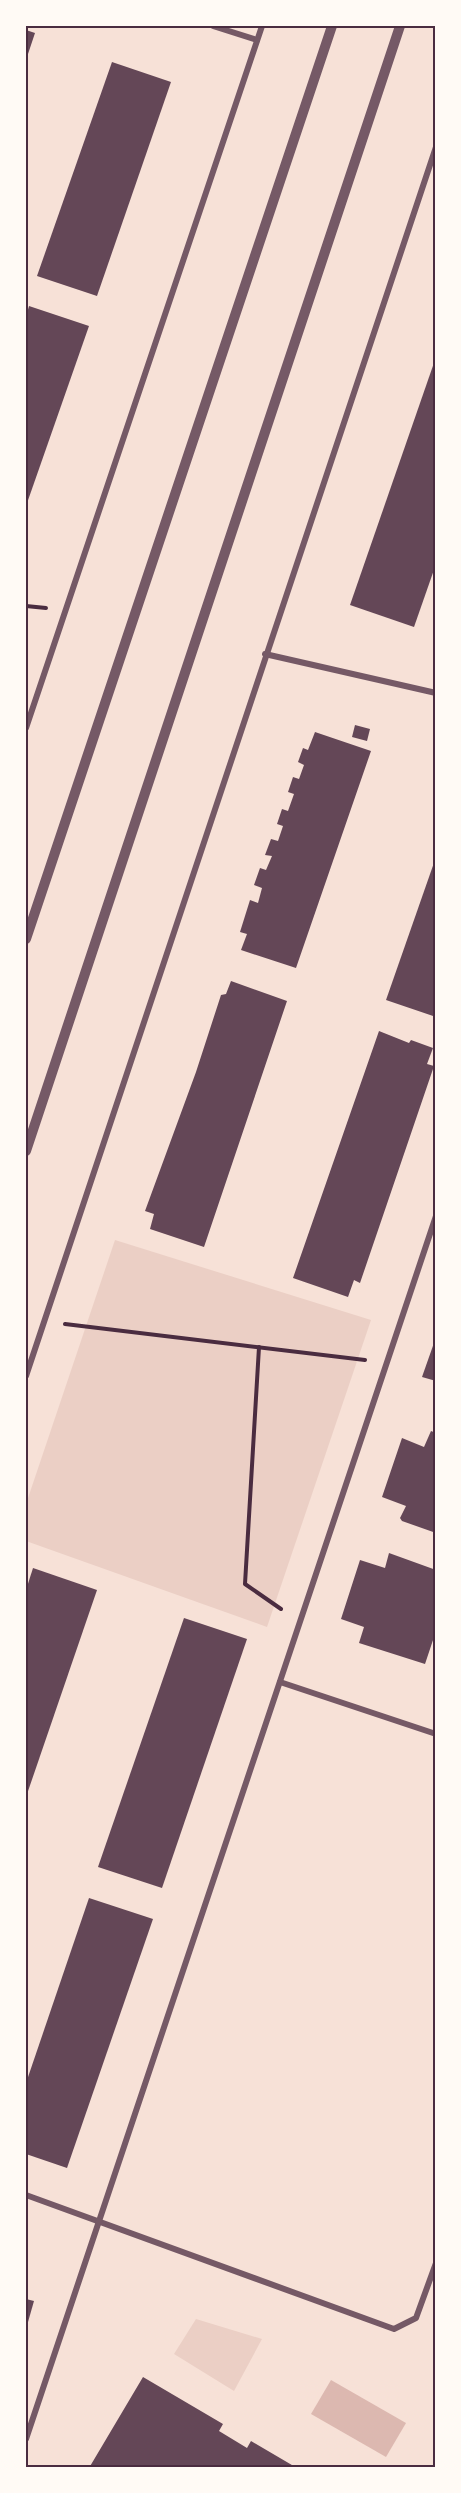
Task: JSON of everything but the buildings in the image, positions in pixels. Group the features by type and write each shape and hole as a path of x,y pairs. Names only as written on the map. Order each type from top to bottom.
{"street":[{"path":"213,26 257,40"},
{"path":"26,728 262,26"},
{"path":"26,939 332,26"},
{"path":"26,1151 400,26"},
{"path":"26,1376 435,147"},
{"path":"265,654 435,693"},
{"path":"26,2439 301,1623 435,1216"},
{"path":"280,1682 435,1734"},
{"path":"26,2195 394,2329 416,2318 435,2263"}],"path":[{"path":"43,1322 386,1363"},
{"path":"259,1347 244,1584 301,1623"}],"shaded area":[{"path":"115,1240 371,1320 267,1627 26,1541 26,1504"},
{"path":"196,2319 262,2339 234,2391 174,2354"},
{"path":"331,2380 406,2423 386,2457 311,2414"}]}
